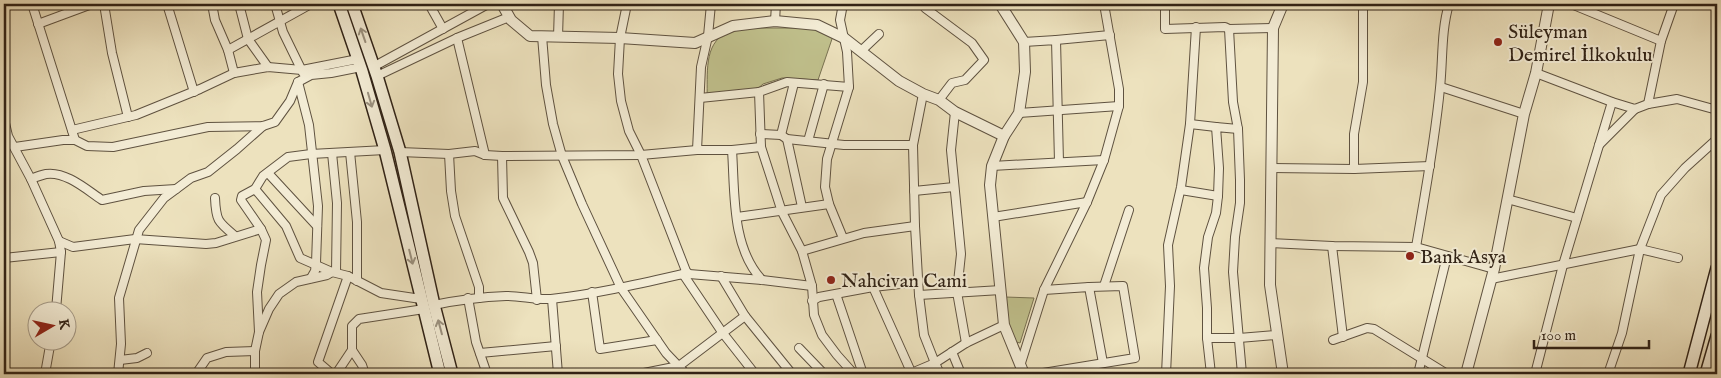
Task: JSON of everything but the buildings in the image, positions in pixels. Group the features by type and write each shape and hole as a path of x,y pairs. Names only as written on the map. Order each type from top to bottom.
{"main road":[{"path":"339,4 359,63 426,304 452,374"},
{"path":"352,4 400,152 440,374"},
{"path":"1689,374 1717,268"},
{"path":"1706,374 1717,336"}],"street":[{"path":"32,4 76,140"},
{"path":"38,24 92,4"},
{"path":"104,4 112,53 128,117"},
{"path":"167,4 194,92"},
{"path":"212,4 215,20 228,50 234,73"},
{"path":"238,4 248,39 268,67"},
{"path":"275,4 283,32 302,70 318,206 315,271 311,278"},
{"path":"228,50 311,4"},
{"path":"430,4 443,29"},
{"path":"375,72 443,29 488,4"},
{"path":"502,4 511,20 530,36 620,38 695,43 733,26 775,21 817,25 844,38 899,81 1004,136"},
{"path":"558,37 559,4"},
{"path":"627,4 620,38 618,74 621,101 629,131 641,155 686,274 722,332 755,374"},
{"path":"697,150 702,67 708,36 711,4"},
{"path":"775,21 776,4"},
{"path":"843,4 840,20 848,52 849,87 827,158 825,187 829,204 843,238"},
{"path":"926,4 924,8 972,43 984,60 965,80 952,83 938,100"},
{"path":"1000,4 1024,42 1025,72 1019,113 1004,136 992,166 990,185 1004,325 1022,370"},
{"path":"1022,370 1044,290 1087,202 1104,160 1119,106 1120,90 1104,4"},
{"path":"1165,4 1165,29 1196,27 1228,29 1273,28"},
{"path":"1283,4 1273,28 1270,286 1276,334 1284,374"},
{"path":"1354,168 1354,134 1363,82 1363,4"},
{"path":"1416,247 1430,166 1440,87 1444,20 1449,4"},
{"path":"1466,374 1492,274 1524,114 1536,72 1549,4"},
{"path":"1571,4 1661,41"},
{"path":"1648,104 1661,41 1674,4"},
{"path":"375,72 509,16"},
{"path":"1166,374 1170,286 1168,245 1181,190 1190,124 1196,27"},
{"path":"1228,29 1233,102 1238,129 1240,203 1235,237 1234,272 1242,374"},
{"path":"861,51 879,34"},
{"path":"1024,42 1110,35"},
{"path":"542,36 546,85 552,124 562,156 582,204 621,288 657,340 686,374"},
{"path":"456,38 486,155"},
{"path":"1056,40 1059,162"},
{"path":"72,130 128,117 194,92 234,73 268,67 302,70 359,63"},
{"path":"15,147 76,140 87,146 113,147 208,126 263,126 275,122 302,80 311,75 330,73 359,63"},
{"path":"1536,72 1635,109"},
{"path":"700,98 759,92 787,82 849,87"},
{"path":"794,82 784,137 802,207"},
{"path":"808,141 824,84"},
{"path":"1440,87 1524,114"},
{"path":"759,92 761,147 782,212 802,252 812,286 814,314 822,335 853,374"},
{"path":"922,94 912,145 914,226 924,335 940,374"},
{"path":"1598,146 1635,109 1648,104 1677,99 1717,110"},
{"path":"1535,374 1563,265 1612,102"},
{"path":"1019,113 1119,106"},
{"path":"956,112 951,150 961,254 957,292 966,343"},
{"path":"4,119 6,137 15,147 31,178 59,241 61,252 57,300"},
{"path":"1190,124 1238,129"},
{"path":"118,374 121,344 119,298 139,230 164,198 191,178 208,172 238,149 263,126"},
{"path":"1211,374 1206,338 1208,308 1204,268 1208,237 1216,213 1218,196 1219,168 1216,127"},
{"path":"760,134 844,145 912,145"},
{"path":"1608,374 1622,333 1640,249 1661,195 1717,139"},
{"path":"400,152 449,154 475,151 486,155 502,156 641,155 761,147"},
{"path":"259,332 257,292 260,265 266,240 261,228 241,200 242,196 255,189 264,176 288,158 311,154 384,150"},
{"path":"732,150 737,217 743,249 762,280"},
{"path":"350,152 357,222 357,281"},
{"path":"332,153 337,203 334,272"},
{"path":"449,154 455,216 479,287 479,298"},
{"path":"502,156 503,198 533,263 537,300"},
{"path":"992,166 1104,160"},
{"path":"1272,168 1430,166"},
{"path":"31,178 47,173 60,176 76,182 102,200 144,191 176,189"},
{"path":"268,173 317,226"},
{"path":"914,191 954,188"},
{"path":"255,189 286,226 300,258 348,276 388,295 426,304"},
{"path":"1181,190 1218,196"},
{"path":"215,198 219,223 235,236"},
{"path":"1507,199 1577,218"},
{"path":"993,217 1087,202"},
{"path":"737,217 829,204"},
{"path":"1104,286 1129,210"},
{"path":"802,252 864,233 914,226"},
{"path":"59,241 73,247 135,239 206,244 261,228"},
{"path":"1270,243 1416,247 1447,256 1492,274 1563,265 1640,249 1678,258"},
{"path":"1332,246 1343,337"},
{"path":"4,258 61,252"},
{"path":"1418,374 1423,360 1447,256"},
{"path":"255,374 255,351 259,332 269,309 279,294 296,282 334,272"},
{"path":"365,374 362,365 352,350 352,326 359,319 426,304 468,298 508,296 537,300 552,299 621,288 686,274 812,286"},
{"path":"348,276 318,362 334,374 352,350"},
{"path":"721,276 745,316 792,374"},
{"path":"812,301 819,297 873,287 918,282"},
{"path":"1037,374 1136,358 1122,286 1044,290"},
{"path":"873,287 910,374 935,363 966,343 1004,325"},
{"path":"1089,287 1103,363"},
{"path":"919,296 1000,290"},
{"path":"592,292 600,349 657,340"},
{"path":"836,294 863,374"},
{"path":"468,298 476,342 487,374"},
{"path":"552,299 558,374"},
{"path":"639,374 679,366 745,316"},
{"path":"1333,340 1367,328 1374,329 1447,374"},
{"path":"1206,338 1239,338 1276,334"},
{"path":"480,353 556,346"},
{"path":"799,348 824,374"},
{"path":"45,374 49,350"},
{"path":"196,374 207,358 226,352 255,351"},
{"path":"952,352 961,374"},
{"path":"120,360 137,358 147,353"}],"green space":[{"path":"750,28 816,28 833,36 818,80 782,78 763,84 755,91 707,97 708,61 714,44 727,33"},
{"path":"1005,297 1034,298 1020,343 1016,342 1008,325"}],"place":[{"name":"Süleyman Demirel İlkokulu","path":"1498,42"},
{"name":"Bank Asya","path":"1410,256"},
{"name":"Nahcivan Cami","path":"831,280"}]}
